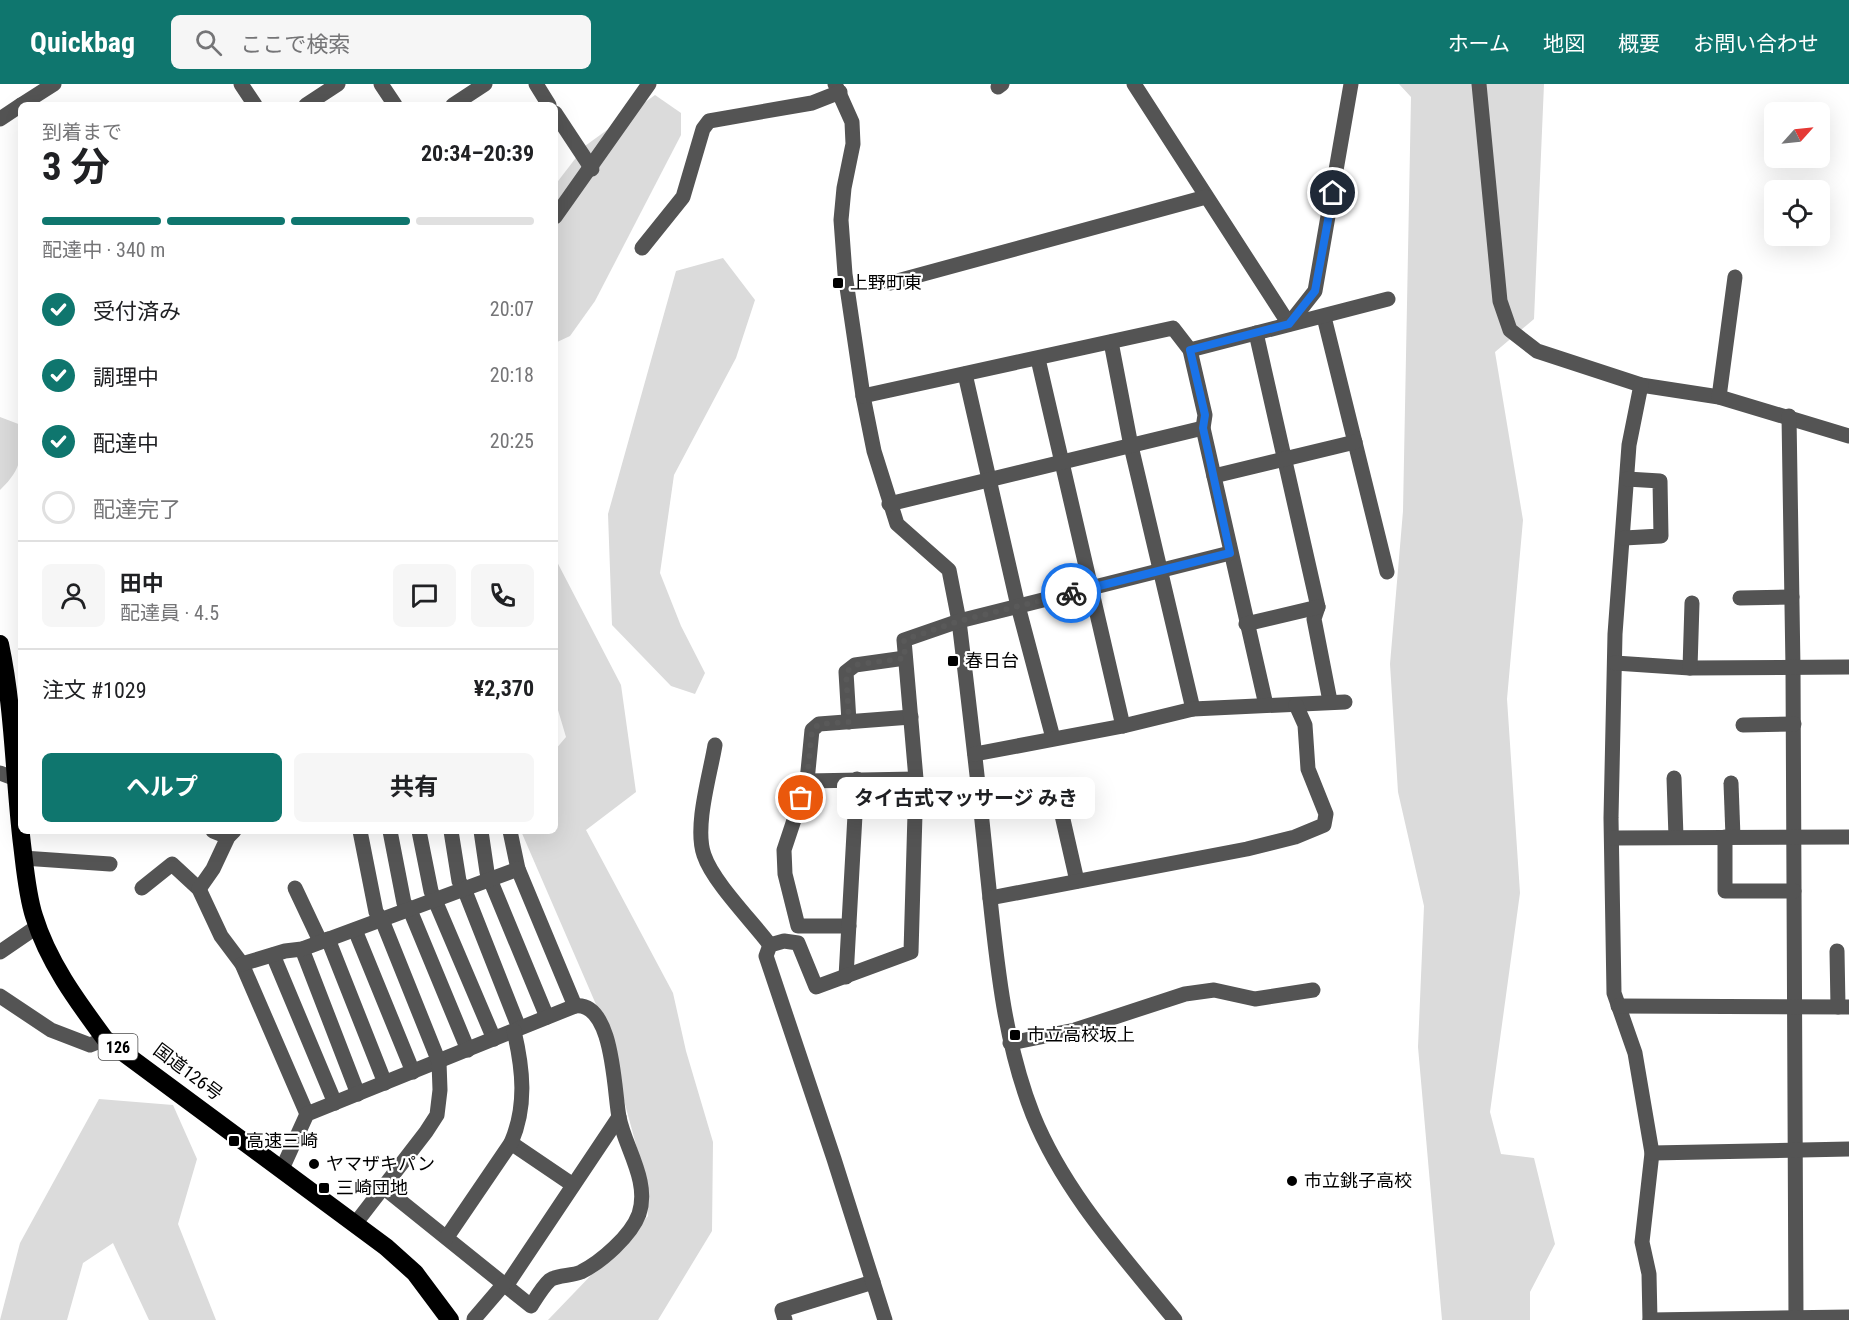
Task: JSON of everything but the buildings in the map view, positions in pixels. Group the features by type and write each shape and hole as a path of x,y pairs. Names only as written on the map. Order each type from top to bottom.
{"highway":[{"name":"国道126号","path":"0,644 16,708 8,776 18,799"},
{"name":"国道126号","path":"22,834 34,916 38,926 58,970 105,1039 402,1260 434,1296 450,1320"}],"street":[{"path":"26,102 54,84"},
{"path":"241,84 253,102"},
{"path":"311,102 338,84"},
{"path":"381,84 393,102"},
{"path":"458,102 485,84"},
{"path":"536,84 547,102"},
{"path":"558,213 592,169 649,84"},
{"path":"1134,84 1289,324"},
{"path":"1289,324 1315,291 1352,84"},
{"path":"1479,84 1500,301 1510,330 1537,351 1641,385 1719,397 1849,436"},
{"path":"642,248 683,196 703,129 709,121 812,103 837,88 852,122 853,144 844,188 841,220 845,274 863,396 889,504 897,524 910,538 949,570 959,621 998,972 1010,1044 1034,1116 1054,1158 1083,1205 1175,1320"},
{"path":"0,119 18,107"},
{"path":"558,118 592,169"},
{"path":"890,283 1206,197"},
{"path":"1719,397 1735,277"},
{"path":"1190,350 1388,299"},
{"path":"1324,317 1387,572"},
{"path":"863,396 1173,328 1190,350 1205,415 1203,428 1266,705"},
{"path":"975,753 1123,726 1193,709 1337,701 1314,619 1318,607 1256,333"},
{"path":"1111,342 1131,446 1193,709"},
{"path":"1038,359 1123,726"},
{"path":"965,374 1018,606 1053,738"},
{"path":"1641,385 1629,445 1615,663 1612,838 1614,993 1626,1021 1635,1053 1652,1152 1642,1242 1648,1274 1650,1320 1849,1317"},
{"path":"1788,416 1794,724 1797,1319"},
{"path":"889,504 1203,428"},
{"path":"1214,476 1355,441"},
{"path":"1624,538 1661,536 1660,481 1627,479"},
{"path":"770,945 784,941 798,943 816,987 911,952 916,778 904,640 959,621 1230,553"},
{"path":"1740,598 1792,597"},
{"path":"1690,668 1692,603"},
{"path":"1246,624 1318,607"},
{"path":"849,722 846,672 855,665 905,658"},
{"path":"1615,663 1690,668 1849,667"},
{"path":"990,898 1247,849 1295,837 1324,825 1326,814 1308,769 1305,725 1296,705"},
{"path":"849,926 798,926 785,874 784,850 807,781 812,730 819,724 910,717"},
{"path":"1743,725 1794,724"},
{"path":"715,745 701,822 704,855 718,880 770,945"},
{"path":"807,781 916,778"},
{"path":"1674,778 1676,837"},
{"path":"846,976 856,779"},
{"path":"1731,783 1725,891 1794,891"},
{"path":"1059,802 1077,881"},
{"path":"199,889 213,869 231,834"},
{"path":"355,1224 437,1114 439,1062 382,920 376,912 361,834"},
{"path":"391,834 404,903 410,910 468,1050"},
{"path":"420,834 431,891 494,1039"},
{"path":"447,1238 511,1143 518,1127 522,1101 521,1059 517,1030 465,891 459,881 451,834"},
{"path":"482,834 488,872 546,1017"},
{"path":"511,834 518,869 575,1005"},
{"path":"1612,838 1849,837"},
{"path":"24,858 110,864"},
{"path":"142,888 172,864 199,889 221,936 242,964 307,1114"},
{"path":"242,964 302,949 465,891 518,869"},
{"path":"295,888 324,940 385,1083"},
{"path":"0,952 38,926"},
{"path":"355,930 413,1072"},
{"path":"770,945 766,956 885,1320"},
{"path":"302,949 358,1094"},
{"path":"1618,1006 1843,1007 1837,951"},
{"path":"273,955 335,1103"},
{"path":"1010,1044 1076,1030 1185,994 1214,990 1255,999 1313,990"},
{"path":"0,996 51,1030 90,1045 105,1039"},
{"path":"282,1169 307,1114 575,1005 581,1005 592,1012 606,1037 616,1080 619,1117 639,1174 639,1213 633,1225 606,1254 582,1271 551,1279 531,1306 383,1187"},
{"path":"474,1319 505,1285 619,1117"},
{"path":"511,1143 573,1185"},
{"path":"1652,1152 1849,1149"},
{"path":"785,1320 782,1310 873,1282"}],"shaded area":[{"path":"1399,84 1544,84 1534,319 1495,352 1523,520 1507,699 1520,893 1490,1112 1501,1154 1534,1158 1555,1244 1530,1292 1530,1320 1442,1320 1418,1047 1424,906 1398,792 1390,664 1403,511 1411,97"},
{"path":"655,95 681,113 681,135 595,301 570,336 558,342 558,181 585,146"},
{"path":"723,258 755,300 736,358 674,475 660,573 681,626 705,673 695,694 671,686 612,625 608,514 676,271"},
{"path":"0,417 18,424 18,466 0,490"},
{"path":"558,564 621,685 636,792 586,830 673,993 686,1051 713,1142 712,1231 658,1320 548,1320 648,1216 638,1152 601,1016 522,834 558,834 558,746 566,737 558,710"},
{"path":"99,1099 173,1105 197,1159 178,1224 216,1320 149,1320 113,1243 83,1263 67,1320 0,1320 20,1243"}],"way so far":[{"path":"801,798 807,781 812,730 819,724 849,722 846,672 855,665 905,658 904,640 959,621 1071,593"}],"place":[{"name":"上野町東","path":"838,283"},
{"name":"春日台","path":"953,661"},
{"name":"タイ古式マッサージ みき","path":"801,798"},
{"name":"市立高校坂上","path":"1015,1035"},
{"name":"高速三崎","path":"234,1141"},
{"name":"ヤマザキパン","path":"314,1164"},
{"name":"市立銚子高校","path":"1292,1181"},
{"name":"三崎団地","path":"324,1188"}],"route":[{"path":"1071,593 1230,553 1203,428 1205,415 1190,350 1289,324 1315,291 1323,258 1333,193"}]}
